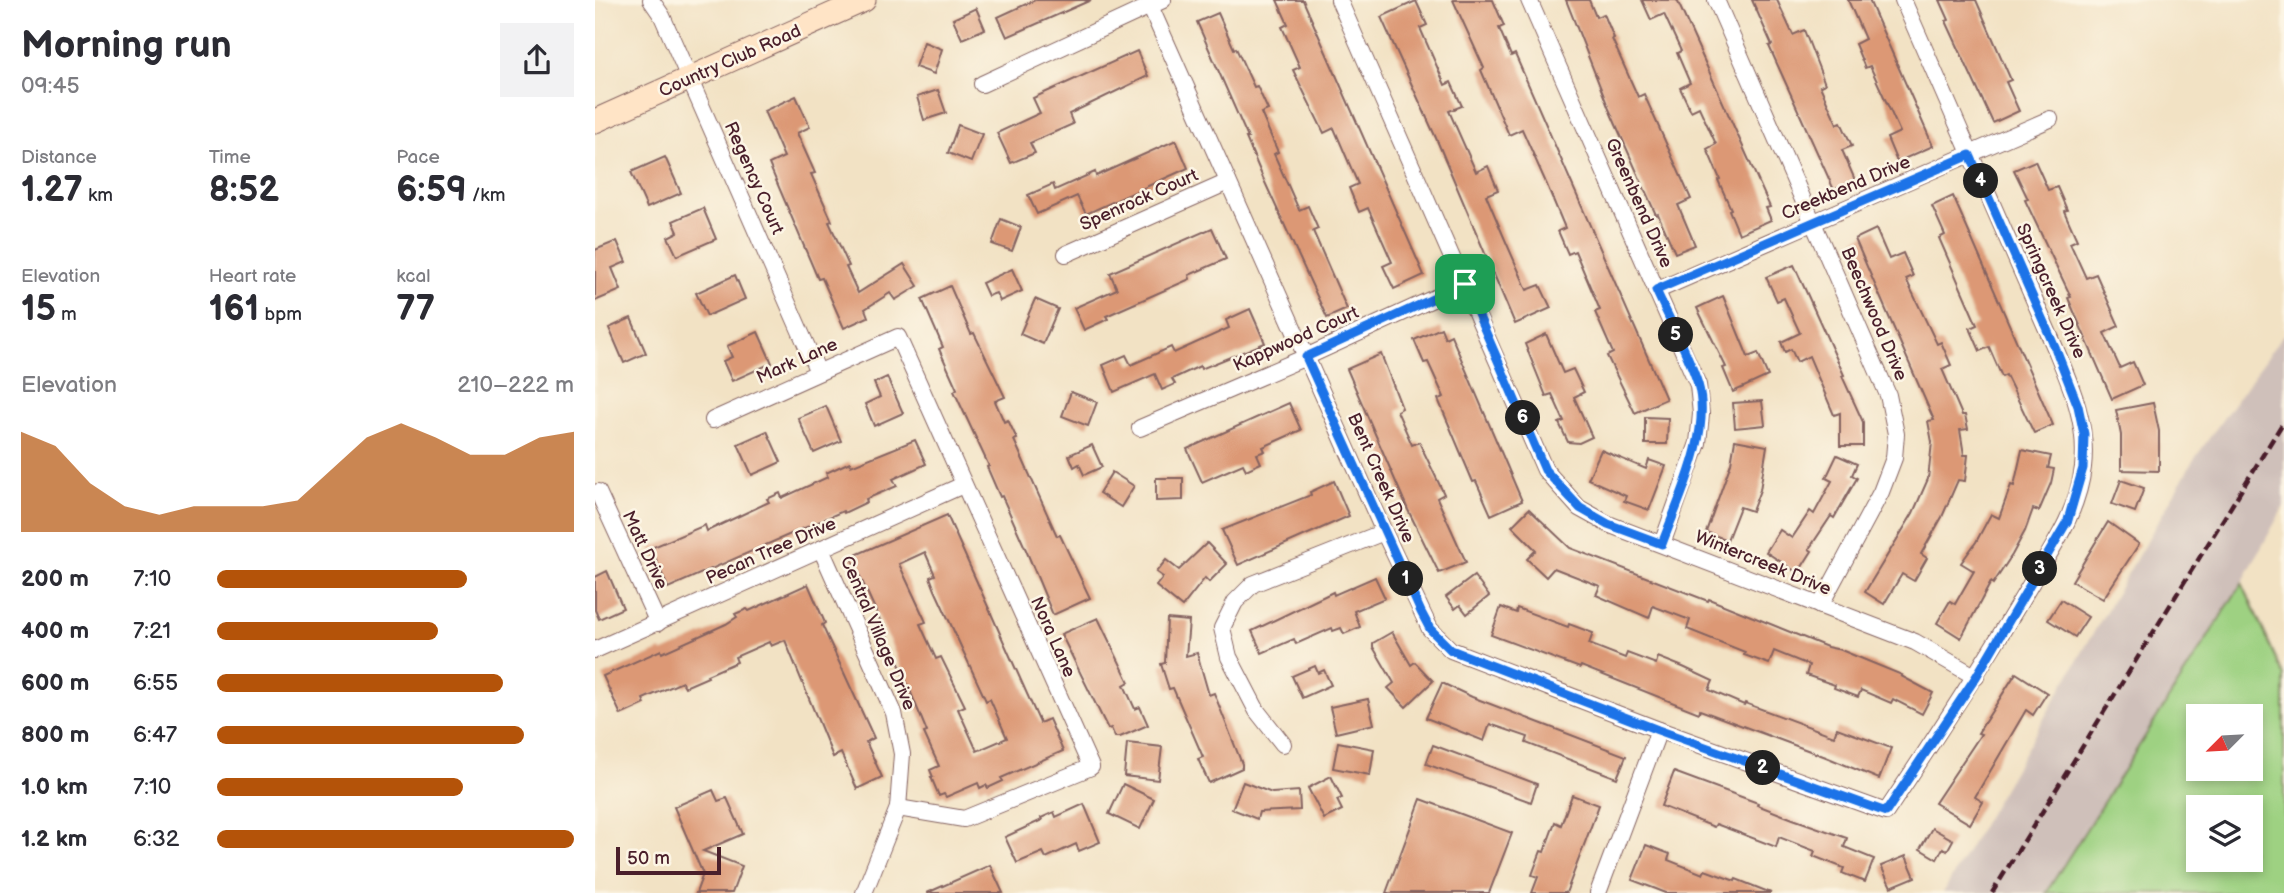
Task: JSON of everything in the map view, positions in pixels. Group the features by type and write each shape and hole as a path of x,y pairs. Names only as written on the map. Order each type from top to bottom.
{"main road":[{"name":"Country Club Road","path":"595,121 865,0"}],"street":[{"name":"Regency Court","path":"651,0 662,16 818,372"},
{"name":"Wintercreek Drive","path":"1339,0 1545,470 1580,508 1608,524 1915,642 1976,677"},
{"name":"Greenbend Drive","path":"1529,0 1698,385 1701,414 1699,443 1662,544"},
{"name":"Beechwood Drive","path":"1716,0 1888,395 1896,434 1893,458 1881,492 1820,606"},
{"name":"Springcreek Drive","path":"1886,812 1976,677 2068,520 2083,468 2084,434 2078,406 2056,350 1903,0"},
{"path":"982,83 1156,3"},
{"name":"Bent Creek Drive","path":"1156,3 1229,182 1384,532 1430,629 1451,650 1658,730 1886,812"},
{"name":"Creekbend Drive","path":"1656,290 2050,119"},
{"name":"Spenrock Court","path":"1066,254 1229,182"},
{"name":"Kappwood Court","path":"1140,428 1306,357 1465,284"},
{"name":"Mark Lane","path":"713,420 898,337"},
{"name":"Nora Lane","path":"898,337 1091,767 964,819 898,808"},
{"name":"Pecan Tree Drive","path":"595,650 963,485"},
{"name":"Matt Drive","path":"598,492 658,623"},
{"path":"1283,744 1257,711 1229,657 1222,628 1235,602 1253,584 1384,532"},
{"name":"Central Village Drive","path":"821,550 894,713 902,754 898,808 864,893"},
{"path":"1598,893 1658,730"}],"shaded area":[{"path":"2284,333 2284,506 2242,583 2046,893 1943,893 2193,461"}],"green space":[{"path":"2242,583 2284,676 2284,893 2046,893"}],"building":[{"path":"1035,0 1091,0 1007,37 998,17"},
{"path":"1277,0 1303,0 1424,275 1394,289 1383,266 1392,262 1368,208 1359,212 1349,188 1358,184 1334,128 1324,133 1293,70 1300,67 1282,27 1288,24"},
{"path":"1453,0 1493,0 1504,26 1499,28 1511,56 1515,54 1666,399 1635,413 1607,356 1613,353 1595,312 1600,310 1575,251 1568,254 1558,231 1565,228 1547,185 1522,129 1509,135 1481,70 1484,68"},
{"path":"1566,0 1589,0 1596,17 1604,14 1638,97 1644,94 1691,199 1678,205 1695,245 1675,253 1609,109"},
{"path":"1642,0 1677,0 1770,207 1766,208 1771,220 1739,234 1707,149 1716,144 1699,107 1691,111 1680,88 1690,83 1677,53 1681,51 1664,14 1651,20"},
{"path":"1752,0 1777,0 1793,35 1804,30 1825,84 1820,86 1837,124 1841,122 1852,146 1842,150 1855,180 1834,190 1769,46 1772,45"},
{"path":"1848,0 1869,0 1933,146 1897,162 1887,138 1900,132 1870,66 1865,68 1855,44 1865,39"},
{"path":"1940,0 1976,0 2011,80 2006,82 2019,111 1993,123 1946,21 1949,20"},
{"path":"1416,1 1427,25 1420,28 1445,85 1451,82 1462,106 1449,111 1476,172 1488,166 1498,190 1486,195 1527,290 1540,285 1551,308 1515,324 1381,17"},
{"path":"976,8 985,29 962,39 953,19"},
{"path":"1218,13 1234,49 1236,48 1268,110 1261,113 1278,152 1274,154 1299,210 1308,206 1318,229 1313,231 1347,309 1327,318 1263,178 1197,22"},
{"path":"924,42 942,49 934,74 915,67"},
{"path":"1137,51 1148,76 1069,114 1073,124 1030,143 1035,153 1011,163 997,133 1040,113 1033,98"},
{"path":"938,90 946,113 924,120 917,97"},
{"path":"796,96 810,127 797,133 815,173 811,174 832,221 829,222 858,293 904,264 918,286 895,300 890,293 865,309 868,317 844,328 822,278 818,279 769,164 784,157 764,111"},
{"path":"958,125 982,134 971,162 948,153"},
{"path":"1176,140 1188,168 1086,214 1077,196 1037,214 1028,195 1053,184 1055,190 1095,172 1096,176"},
{"path":"665,157 681,193 647,208 631,172"},
{"path":"2035,161 2048,190 2057,187 2077,240 2070,243 2086,278 2096,274 2119,326 2104,333 2120,368 2133,362 2143,385 2112,399 2068,298 2071,297 2025,200 2028,199 2014,170"},
{"path":"1953,196 2053,425 2034,433 2006,375 2002,377 1989,347 1980,351 1970,328 1977,325 1939,238 1945,235 1932,206"},
{"path":"703,208 716,239 677,256 668,237 678,232 673,221"},
{"path":"1001,219 1021,227 1012,251 992,244"},
{"path":"1212,228 1226,259 1189,275 1190,279 1106,316 1108,319 1084,330 1074,308 1117,289 1110,273"},
{"path":"1876,229 1889,259 1903,253 1913,276 1906,279 1937,344 1941,342 1951,365 1942,369 1962,415 1965,415 1968,429 1960,430 1964,455 1968,455 1965,481 1958,480 1942,517 1921,554 1927,558 1914,581 1902,574 1884,604 1865,592 1913,513 1928,479 1932,442 1928,421 1934,420 1855,239"},
{"path":"617,241 626,262 612,268 621,290 595,301 595,250"},
{"path":"1794,265 1863,422 1863,446 1840,446 1840,413 1834,415 1809,356 1797,362 1791,349 1785,352 1781,342 1800,333 1784,298 1777,301 1766,277"},
{"path":"1012,269 1022,291 1000,301 996,293 988,296 982,283"},
{"path":"735,275 745,299 707,316 696,293"},
{"path":"950,286 971,334 974,333 1005,397 995,401 1004,422 1008,420 1017,439 1014,440 1057,536 1060,535 1090,598 1053,615 954,391 957,389 939,349 943,347 922,299"},
{"path":"1723,296 1748,357 1758,353 1768,376 1733,392 1723,368 1726,367 1697,308"},
{"path":"1035,299 1058,309 1043,344 1020,334"},
{"path":"1250,309 1265,343 1201,369 1200,366 1172,379 1175,384 1162,390 1155,374 1114,392 1103,365 1126,355 1131,365 1171,347 1174,353 1229,328 1226,320"},
{"path":"631,318 646,353 624,363 609,328"},
{"path":"1441,328 1445,338 1451,335 1522,501 1491,515 1476,481 1473,482 1438,399 1444,397 1428,362 1424,363 1414,340"},
{"path":"758,332 772,363 732,381 723,361 732,357 727,346"},
{"path":"1546,334 1563,373 1573,369 1584,392 1574,397 1592,437 1579,443 1568,442 1559,423 1564,421 1552,394 1546,396 1525,344"},
{"path":"1381,354 1402,408 1397,411 1412,445 1419,442 1444,494 1437,498 1466,562 1439,573 1408,510 1347,369"},
{"path":"887,377 903,413 874,426 865,404 880,397 874,383"},
{"path":"1071,392 1097,402 1088,426 1062,416"},
{"path":"1762,401 1765,425 1735,428 1733,403"},
{"path":"1289,403 1301,430 1263,447 1265,451 1257,454 1261,463 1246,470 1243,464 1202,482 1187,449"},
{"path":"2153,403 2159,431 2159,471 2121,470 2121,435 2116,410"},
{"path":"826,406 841,441 814,453 798,418"},
{"path":"1645,417 1668,418 1667,444 1645,444"},
{"path":"767,431 781,462 752,475 738,444"},
{"path":"915,440 926,464 893,479 897,486 866,499 867,502 844,513 843,511 668,588 651,548 705,525 707,531 769,502 767,499 780,493 782,498 828,477 826,473 850,462 851,466"},
{"path":"1735,440 1767,446 1760,490 1752,511 1740,507 1727,540 1706,532 1731,463"},
{"path":"1092,445 1102,467 1084,475 1079,464 1074,467 1069,455"},
{"path":"1601,450 1646,469 1649,460 1666,466 1649,510 1624,501 1626,496 1588,479"},
{"path":"2022,450 2051,456 2048,468 2054,469 2051,483 2039,511 2033,509 2012,555 1993,584 1991,582 1961,638 1937,623 1950,601 1955,604 1974,571 1961,563 1991,514 1999,518 2011,485 2014,486"},
{"path":"1837,455 1857,464 1852,475 1857,478 1834,518 1831,516 1809,549 1812,551 1798,573 1766,552 1780,530 1792,538 1810,511 1814,514 1832,481 1826,478"},
{"path":"1112,472 1134,486 1121,507 1099,493"},
{"path":"1156,478 1183,478 1183,500 1156,501"},
{"path":"2121,480 2144,488 2135,512 2112,504"},
{"path":"1334,481 1349,516 1238,565 1222,530 1311,495 1310,492"},
{"path":"1529,509 1570,548 1708,601 1709,599 1827,647 1841,650 1902,675 1933,693 1922,714 1893,699 1891,703 1861,690 1858,697 1806,675 1809,665 1774,651 1769,664 1687,629 1690,620 1653,606 1649,618 1596,595 1600,586 1554,568 1546,577 1527,559 1536,550 1512,526"},
{"path":"947,515 1040,723 1049,719 1063,751 1001,778 1003,781 988,788 986,785 980,788 978,783 946,797 944,794 939,796 930,770 939,766 924,733 927,732 851,557","holes":["925,552 935,575 930,577 935,590 986,701 990,699 1007,738 977,751 958,709 965,706 941,657 936,659 920,624 926,622 899,564"]},
{"path":"2108,522 2139,544 2103,599 2072,581"},
{"path":"1207,543 1227,564 1209,582 1205,578 1182,607 1156,586 1163,577 1156,572 1166,560 1179,570"},
{"path":"607,571 623,608 599,619 595,610 595,577"},
{"path":"1474,576 1489,596 1467,614 1460,605 1455,609 1446,597"},
{"path":"1375,577 1385,598 1354,611 1360,627 1344,634 1341,628 1333,631 1332,628 1296,644 1294,639 1262,653 1252,631 1333,592 1334,595"},
{"path":"808,584 825,623 822,625 874,738 866,742 882,777 857,789 841,753 833,757 785,640 771,646 769,642 735,657 737,662 685,687 682,682 643,699 645,704 621,715 603,676 661,650 662,653 726,624 737,617 735,614 747,609 749,611"},
{"path":"2061,600 2088,617 2075,637 2048,620"},
{"path":"1501,607 1516,613 1517,608 1568,627 1569,624 1593,633 1589,644 1625,658 1627,653 1656,664 1658,657 1683,667 1713,681 1709,690 1744,705 1745,703 1834,736 1837,728 1891,748 1879,779 1700,710 1699,713 1581,666 1580,668 1491,635"},
{"path":"1098,618 1129,682 1124,685 1135,709 1140,707 1148,725 1120,737 1115,737 1111,728 1108,729 1061,634"},
{"path":"1167,619 1189,621 1186,656 1197,653 1209,695 1214,693 1242,764 1242,768 1209,783 1198,759 1203,757 1173,688 1169,689 1161,664 1165,663"},
{"path":"1392,632 1411,665 1415,662 1433,681 1406,707 1388,688 1394,683 1373,647 1373,643"},
{"path":"1315,666 1318,673 1324,670 1331,685 1302,698 1292,676"},
{"path":"2016,673 2047,693 2033,715 2026,710 1975,797 1983,802 1970,824 1935,803 1981,734 1978,733"},
{"path":"1442,683 1626,756 1617,778 1526,743 1528,737 1490,724 1484,741 1426,718"},
{"path":"1368,699 1374,724 1336,733 1330,707"},
{"path":"1338,742 1374,749 1370,775 1333,768"},
{"path":"1127,743 1162,747 1158,780 1124,776"},
{"path":"1433,745 1537,784 1531,802 1426,764"},
{"path":"1674,772 1847,838 1844,847 1874,859 1865,882 1842,873 1844,868 1813,856 1815,851 1779,837 1776,847 1661,806"},
{"path":"1331,776 1342,798 1337,800 1342,810 1324,819 1308,788"},
{"path":"1243,782 1272,793 1299,791 1300,810 1259,812 1257,819 1232,809"},
{"path":"1123,784 1154,799 1140,829 1109,814"},
{"path":"713,790 718,801 727,798 743,834 703,851 742,866 732,893 696,893 703,874 674,807"},
{"path":"1572,795 1599,805 1566,893 1532,893 1538,877 1532,875 1541,851 1544,852 1555,822 1561,825"},
{"path":"1421,799 1512,833 1489,893 1386,893"},
{"path":"1084,804 1100,842 1079,851 1076,844 1046,858 1043,852 1017,863 1005,837 1054,812 1056,817"},
{"path":"1932,828 1953,840 1947,851 1943,848 1937,859 1920,849"},
{"path":"1646,845 1670,854 1668,860 1703,874 1705,870 1771,893 1666,893 1632,880"},
{"path":"1906,856 1915,877 1891,887 1881,866"},
{"path":"990,865 1003,893 927,893"}],"railway":[{"path":"1992,893 2284,421"}],"route":[{"path":"1970,155 2078,406 2084,434 2083,468 2068,520 1976,677 1886,812 1658,730 1451,650 1430,629 1306,357 1465,284 1545,470 1580,508 1608,524 1662,544 1699,443 1701,414 1698,385 1656,290 1970,155"}]}
